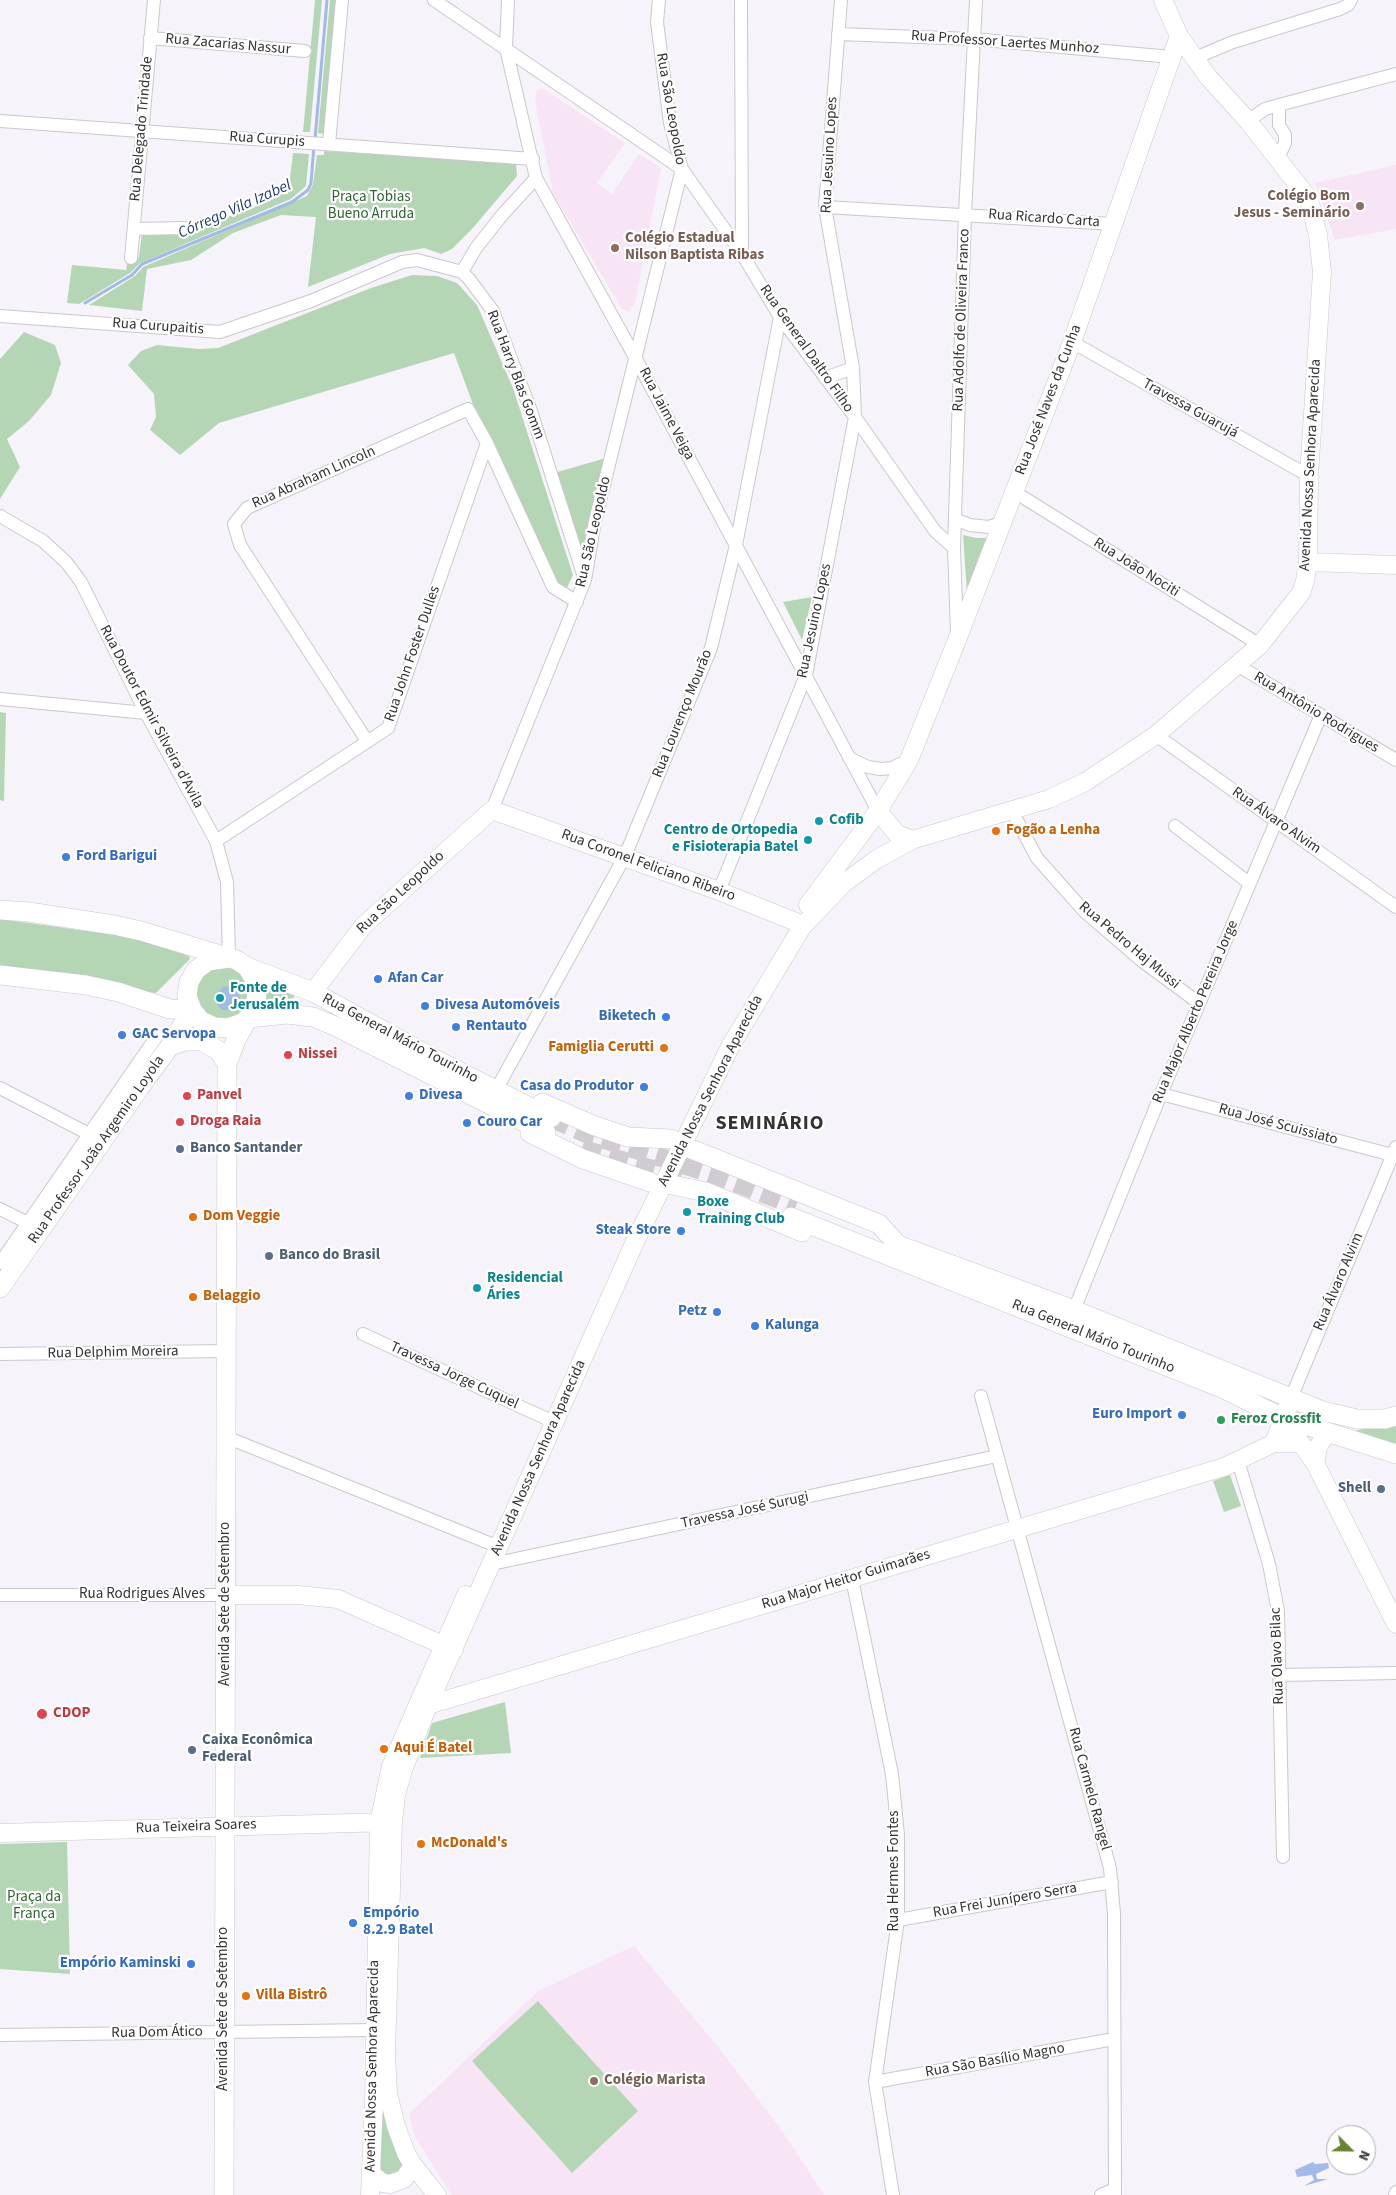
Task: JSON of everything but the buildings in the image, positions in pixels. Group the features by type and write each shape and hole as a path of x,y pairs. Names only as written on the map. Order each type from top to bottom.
{"main road":[{"name":"Avenida Nossa Senhora Aparecida","path":"449,1647 489,1543 545,1418 727,1035 799,925 860,870 912,840 1049,799 1084,782 1156,735 1260,645 1301,593 1308,562 1309,476 1322,272 1318,235 1308,200 1278,158 1248,121 1212,82 1179,36 1163,0"},
{"name":"Rua José Naves da Cunha","path":"799,925 878,811 909,760 1072,342 1179,36"},
{"path":"1308,562 1396,565"},
{"name":"Rua Coronel Feliciano Ribeiro","path":"492,810 719,891 799,925"},
{"name":"Rua São Leopoldo","path":"313,992 364,925 492,810"},
{"path":"878,811 897,834 912,840"},
{"path":"0,910 106,924 141,931 229,958 246,967 252,973 258,988 256,1004 248,1018 235,1026 221,1028 187,1018 170,1009 118,992 86,985 0,975"},
{"path":"187,1018 187,996 192,976 208,961 229,958"},
{"name":"Rua General Mário Tourinho","path":"246,967 313,992 443,1071 549,1126"},
{"path":"278,1016 303,1004 313,992"},
{"name":"Rua General Mário Tourinho","path":"248,1018 296,1014 313,1017 443,1071"},
{"name":"Rua Professor João Argemiro Loyola","path":"2,1277 140,1087 164,1041 187,1018"},
{"name":"Avenida Sete de Setembro","path":"224,2195 227,1064 236,1040 248,1018"},
{"path":"164,1041 202,1041 219,1051 227,1064"},
{"path":"443,1071 501,1081 556,1110 595,1126 637,1138 676,1142 879,1224 896,1251 866,1257 706,1192 656,1183 583,1159 484,1111 443,1071"},
{"path":"117,1094 140,1087"},
{"name":"Avenida Nossa Senhora Aparecida","path":"370,2195 374,2030 386,1823 421,1707 449,1647 492,1564 656,1183"},
{"name":"Rua General Mário Tourinho","path":"793,1211 896,1251 1224,1389 1283,1418 1396,1454"},
{"path":"2,1277 15,1242"},
{"name":"Rua General Mário Tourinho","path":"896,1251 1074,1310 1292,1398"},
{"path":"1292,1398 1346,1418 1370,1420 1396,1416"},
{"name":"Rua Álvaro Alvim","path":"1283,1418 1292,1398"},
{"path":"1283,1418 1315,1463 1396,1624"},
{"path":"1274,1443 1283,1418"},
{"path":"1315,1463 1318,1447 1327,1432"},
{"name":"Rua Major Heitor Guimarães","path":"421,1707 1224,1467 1274,1443 1301,1443"},
{"name":"Rua Rodrigues Alves","path":"226,1595 298,1595 338,1599 449,1647"},
{"name":"Avenida Nossa Senhora Aparecida","path":"386,1823 387,2074 391,2107 396,2126 413,2165 436,2194"},
{"name":"Rua Teixeira Soares","path":"0,1833 386,1823"},
{"path":"371,2174 383,2183 390,2184 404,2179 413,2165"},
{"path":"394,2195 412,2189 436,2194"}],"street":[{"name":"Rua Delegado Trindade","path":"132,258 154,0"},
{"path":"326,144 342,0"},
{"name":"Rua General Daltro Filho","path":"434,0 622,130 682,169 742,254 780,317 855,417 935,531 954,548"},
{"name":"Rua Jaime Veiga","path":"508,0 506,48 536,178 636,359 878,811"},
{"name":"Rua São Leopoldo","path":"492,810 585,580 595,521 682,169 670,123 657,22 659,0"},
{"path":"741,0 742,254"},
{"name":"Rua Jesuino Lopes","path":"719,891 806,675 855,417 853,368 825,206 841,0"},
{"name":"Rua Adolfo de Oliveira Franco","path":"957,640 954,548 957,520 965,214 976,0"},
{"path":"1195,58 1234,42 1340,9 1348,5 1351,0"},
{"name":"Rua Professor Laertes Munhoz","path":"838,34 973,39 1171,56"},
{"name":"Rua Zacarias Nassur","path":"150,38 305,51"},
{"path":"1248,121 1265,109 1396,74"},
{"path":"1278,158 1285,143 1285,135 1279,125 1279,105"},
{"name":"Rua Curupis","path":"0,121 533,159"},
{"path":"462,272 476,248 503,214 536,178"},
{"name":"Rua Ricardo Carta","path":"825,206 1114,224"},
{"path":"134,229 187,228"},
{"name":"Rua Curupaitis","path":"0,316 220,332 311,301 402,262 417,260 462,272"},
{"name":"Rua Harry Blas Gomm","path":"462,272 470,279 493,311 531,412 585,580"},
{"name":"Rua Lourenço Mourão","path":"501,1081 625,856 711,648 736,545 780,317"},
{"name":"Travessa Guarujá","path":"1072,342 1309,476"},
{"path":"825,378 853,368"},
{"name":"Rua Abraham Lincoln","path":"367,742 240,545 234,524 247,508 468,409 487,443"},
{"path":"487,443 553,587 577,602"},
{"name":"Rua John Foster Dulles","path":"216,841 388,728 487,443"},
{"name":"Rua João Nociti","path":"1013,491 1260,645"},
{"name":"Rua Doutor Edmir Silveira d'Avila","path":"0,516 43,541 66,562 76,576 146,713 216,841 227,882 229,958"},
{"path":"957,520 970,525 989,527 1001,523"},
{"name":"Rua Antônio Rodrigues","path":"1237,665 1396,760"},
{"path":"1,699 146,713"},
{"name":"Rua Major Alberto Pereira Jorge","path":"1074,1310 1161,1094 1321,715"},
{"name":"Rua Álvaro Alvim","path":"1156,735 1396,906"},
{"path":"849,758 868,767 880,769 892,768 909,760"},
{"name":"Rua Pedro Haj Mussi","path":"1012,811 1037,858 1085,912 1142,961 1199,1003"},
{"path":"1175,826 1249,883"},
{"name":"Rua Professor João Argemiro Loyola","path":"15,1242 117,1094 164,1041"},
{"path":"0,1088 89,1134"},
{"name":"Rua José Scuissiato","path":"1161,1094 1395,1153"},
{"name":"Rua Álvaro Alvim","path":"1292,1398 1395,1153"},
{"path":"0,1209 28,1223"},
{"name":"Travessa Jorge Cuquel","path":"363,1334 545,1418"},
{"name":"Rua Delphim Moreira","path":"0,1354 226,1351"},
{"name":"Rua Carmelo Rangel","path":"981,1396 1107,1854 1112,1882 1114,2192"},
{"path":"226,1437 489,1543"},
{"name":"Travessa José Surugi","path":"492,1564 997,1456"},
{"name":"Rua Olavo Bilac","path":"1238,1461 1262,1538 1278,1611 1282,1856"},
{"name":"Rua Hermes Fontes","path":"852,1579 892,1774 898,1835 898,1920 876,2082 893,2195"},
{"name":"Rua Rodrigues Alves","path":"0,1595 226,1595"},
{"path":"1279,1674 1396,1673"},
{"name":"Rua Frei Junípero Serra","path":"898,1920 1112,1882"},
{"name":"Rua Dom Ático","path":"0,2035 374,2030"},
{"name":"Rua São Basílio Magno","path":"876,2082 1114,2039"},
{"path":"1101,2195 1114,2192"}],"shaded area":[{"name":"Colégio Estadual Nilson Baptista Ribas","path":"542,88 625,143 597,183 612,194 639,154 661,168 635,302 629,311 622,309 553,193 535,101 537,90"},
{"name":"Colégio Bom Jesus - Seminário","path":"1396,165 1396,229 1335,240 1315,183"},
{"name":"Colégio Marista","path":"634,1946 719,2048 783,2132 824,2195 452,2195 414,2135 409,2114 538,1991"}],"green space":[{"path":"315,0 322,0 310,132 303,132"},
{"path":"330,0 337,0 325,134 318,133"},
{"name":"Praça Tobias Bueno Arruda","path":"324,151 516,163 517,176 472,229 452,249 441,254 424,248 390,254 308,287 316,217 281,215 233,233 191,260 147,269 142,311 89,305 135,276 143,267 307,196 313,184 317,155 324,155"},
{"path":"293,153 309,154 306,186 291,199 140,263 130,273 79,304 67,303 72,265 126,270 127,264 139,257 142,233 192,234 209,224 268,202 270,194 288,194"},
{"path":"412,275 437,276 457,283 477,305 513,388 573,575 565,592 558,586 474,407 454,353 219,423 180,455 150,430 156,417 154,394 128,365 141,351 157,345 199,349 218,348 371,288"},
{"path":"24,332 55,345 61,363 51,395 29,421 7,439 20,467 0,499 0,359"},
{"path":"606,458 581,554 554,473"},
{"path":"963,535 976,538 993,538 967,593"},
{"path":"812,597 802,640 783,602"},
{"path":"0,712 6,713 4,801 0,800"},
{"path":"0,919 130,937 189,956 190,959 156,993 0,972"},
{"path":"223,967 233,969 241,975 247,983 249,993 247,1003 241,1011 233,1017 223,1019 213,1017 205,1011 199,1003 197,993 199,983 205,975 213,969"},
{"path":"261,983 293,995 295,997 260,1010"},
{"path":"1396,1421 1396,1449 1350,1432"},
{"path":"1230,1475 1241,1506 1224,1512 1213,1481"},
{"path":"505,1702 511,1753 420,1758 432,1723"},
{"name":"Praça da França","path":"67,1842 70,1974 0,1969 0,1844"},
{"path":"538,2001 638,2111 572,2173 472,2061"},
{"path":"381,2093 406,2166 392,2180 381,2171"}],"water":[{"name":"Fonte de Jerusalém","path":"231,986 240,995 239,1003 234,1009 223,1010 217,1005 217,994 223,987"},
{"path":"1313,2162 1315,2164 1326,2163 1326,2169 1316,2174 1317,2179 1328,2179 1304,2186 1314,2180 1312,2175 1297,2177 1295,2170"}],"waterway":[{"name":"Córrego Vila Izabel","path":"315,139 327,0"},
{"name":"Córrego Vila Izabel","path":"85,303 132,275 142,264 292,202 308,190 311,183 314,145"}],"tunnel":[{"path":"551,1118 590,1135 713,1174 796,1206"},
{"path":"582,1149 682,1178"}],"place":[{"name":"Colégio Bom Jesus - Seminário","path":"1360,206"},
{"name":"Colégio Estadual Nilson Baptista Ribas","path":"615,248"},
{"name":"Cofib","path":"819,821"},
{"name":"Fogão a Lenha","path":"996,831"},
{"name":"Centro de Ortopedia e Fisioterapia Batel","path":"808,840"},
{"name":"Ford Barigui","path":"66,857"},
{"name":"Afan Car","path":"378,979"},
{"name":"Fonte de Jerusalém","path":"220,998"},
{"name":"Divesa Automóveis","path":"425,1006"},
{"name":"Biketech","path":"666,1017"},
{"name":"Rentauto","path":"456,1027"},
{"name":"GAC Servopa","path":"122,1035"},
{"name":"Famiglia Cerutti","path":"664,1048"},
{"name":"Nissei","path":"288,1055"},
{"name":"Casa do Produtor","path":"644,1087"},
{"name":"Panvel","path":"187,1096"},
{"name":"Divesa","path":"409,1096"},
{"name":"Droga Raia","path":"180,1122"},
{"name":"Couro Car","path":"467,1123"},
{"name":"Banco Santander","path":"180,1149"},
{"name":"Boxe Training Club","path":"687,1212"},
{"name":"Dom Veggie","path":"193,1217"},
{"name":"Steak Store","path":"681,1231"},
{"name":"Banco do Brasil","path":"269,1256"},
{"name":"Residencial Áries","path":"477,1288"},
{"name":"Belaggio","path":"193,1297"},
{"name":"Petz","path":"717,1312"},
{"name":"Kalunga","path":"755,1326"},
{"name":"Euro Import","path":"1182,1415"},
{"name":"Feroz Crossfit","path":"1221,1420"},
{"name":"Shell","path":"1381,1489"},
{"name":"CDOP","path":"42,1714"},
{"name":"Aqui É Batel","path":"384,1749"},
{"name":"Caixa Econômica Federal","path":"192,1750"},
{"name":"McDonald's","path":"421,1844"},
{"name":"Empório 8.2.9 Batel","path":"353,1923"},
{"name":"Empório Kaminski","path":"191,1964"},
{"name":"Villa Bistrô","path":"246,1996"},
{"name":"Colégio Marista","path":"594,2081"}],"district":[{"name":"SEMINÁRIO","path":"770,1125"}]}
